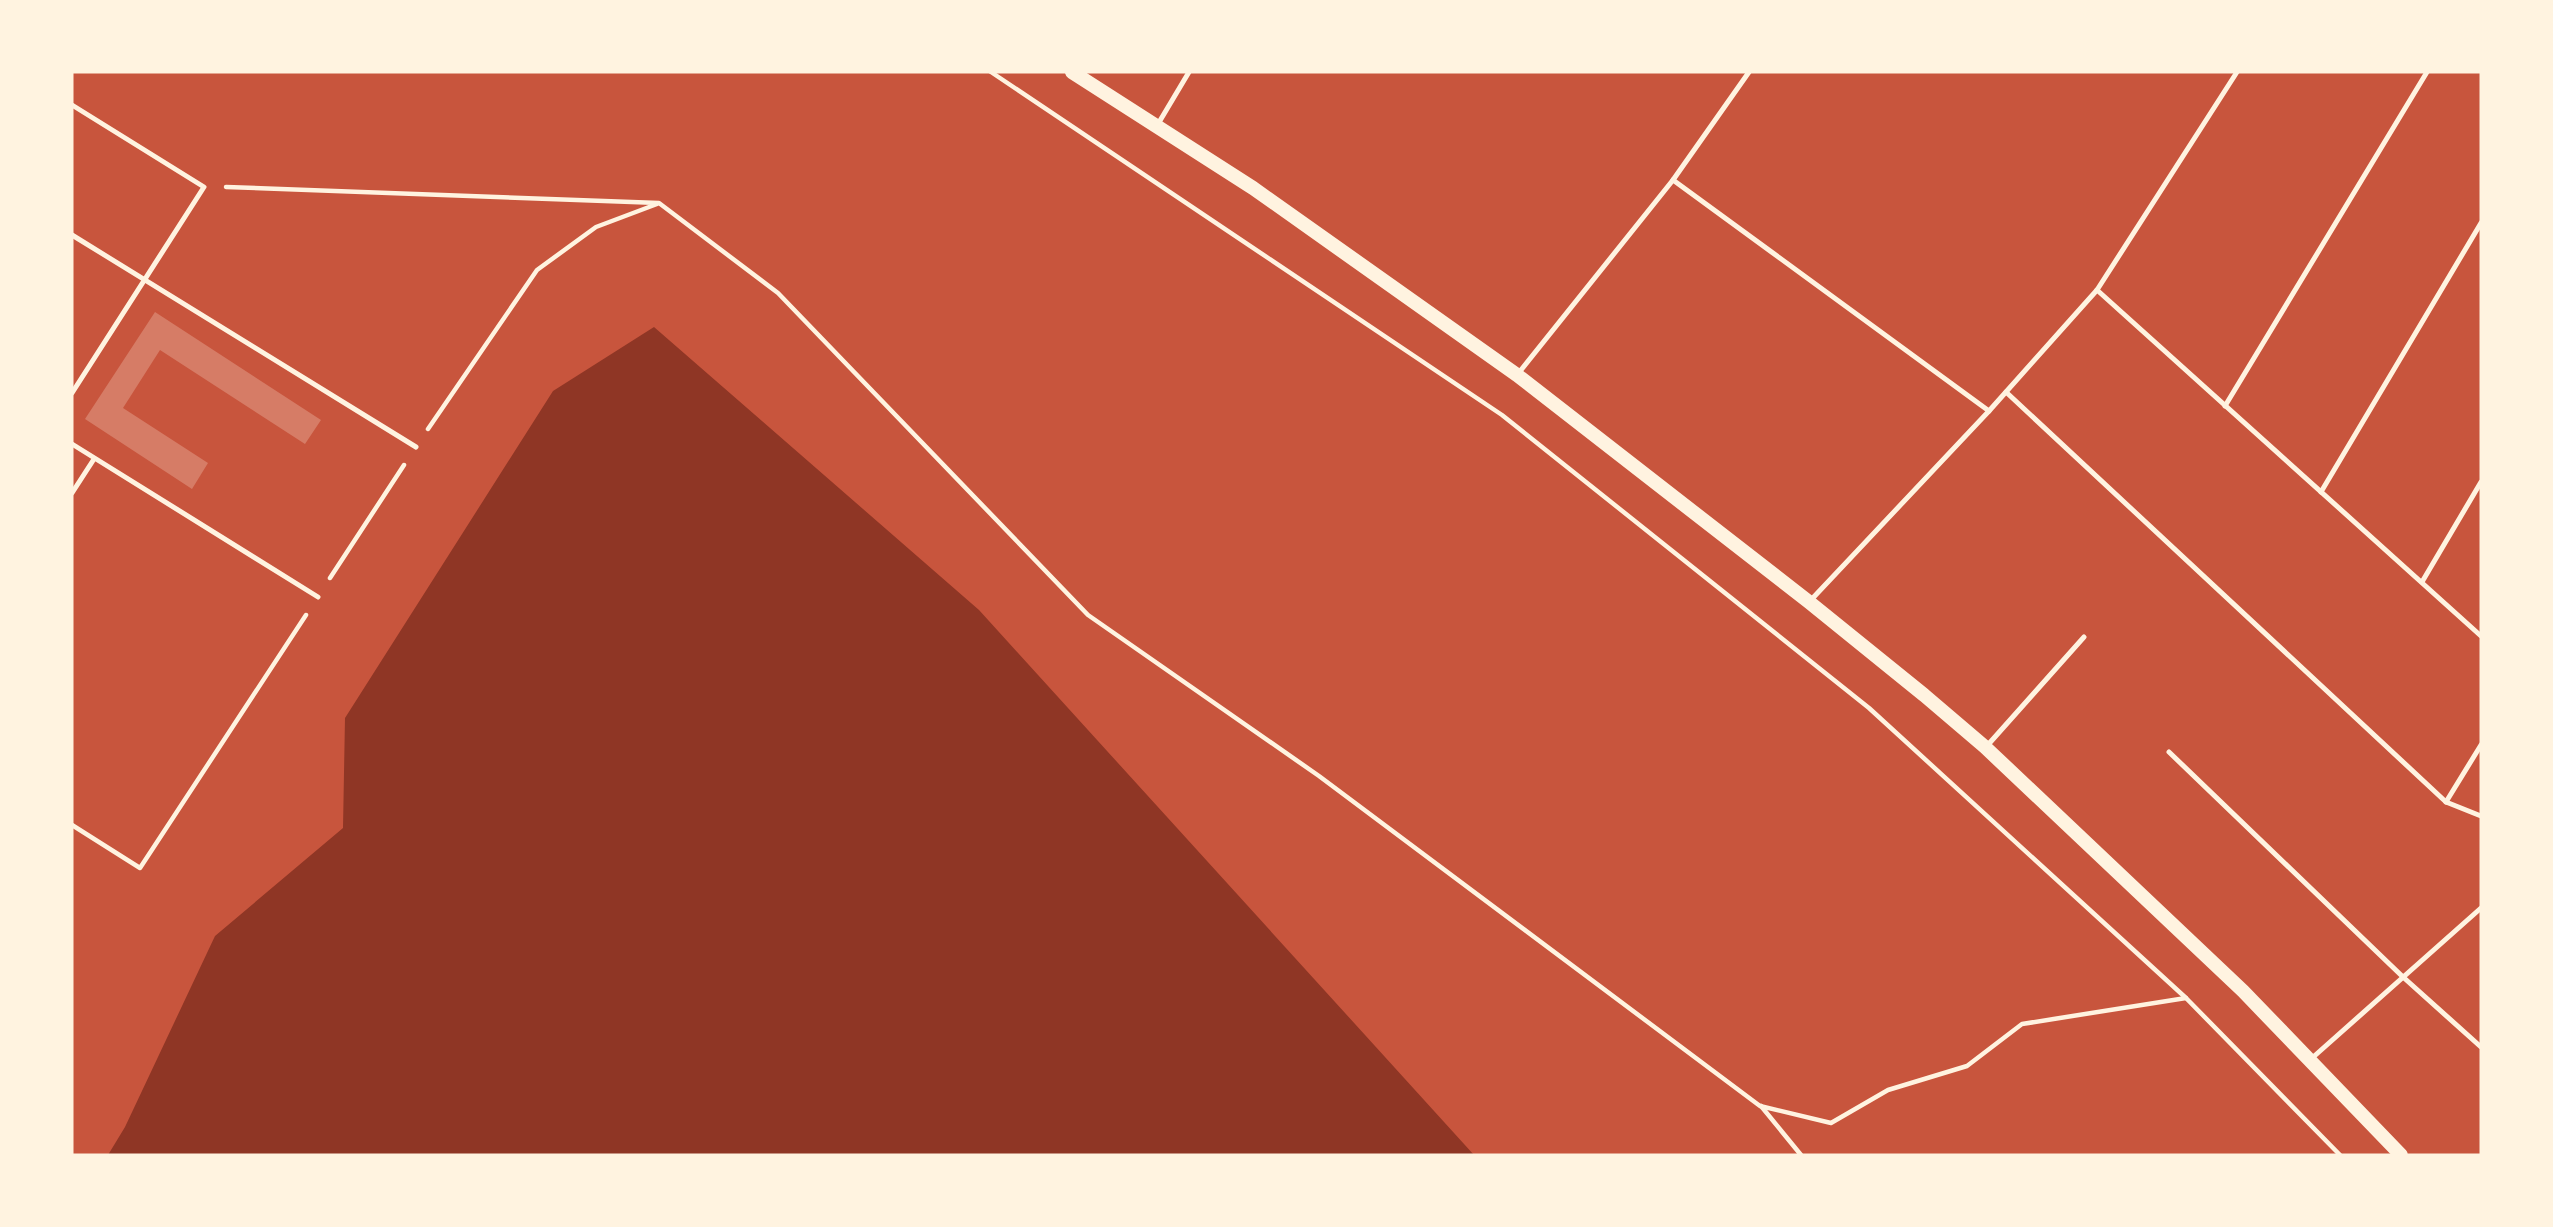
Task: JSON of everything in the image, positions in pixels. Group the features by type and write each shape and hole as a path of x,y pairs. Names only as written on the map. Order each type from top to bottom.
{"main road":[{"path":"1072,72 1253,188 1517,375 1809,602 1985,747 2244,990 2401,1155"}],"lane":[{"path":"1156,127 1189,72"},
{"path":"1517,375 1673,180 1749,72"},
{"path":"1809,602 1989,411 2097,290 2237,72"},
{"path":"2225,406 2427,72"},
{"path":"72,105 204,187 72,393"},
{"path":"1673,180 1989,411"},
{"path":"2321,492 2481,223"},
{"path":"72,235 416,447"},
{"path":"2097,290 2481,636"},
{"path":"2006,392 2446,802 2481,816"},
{"path":"72,444 318,597"},
{"path":"72,493 94,459"},
{"path":"2422,582 2481,482"},
{"path":"1985,747 2084,637"},
{"path":"2446,802 2481,745"},
{"path":"2169,752 2403,977 2481,1047"},
{"path":"2311,1059 2481,908"}],"path":[{"path":"992,72 1502,415 1869,708 2186,998 2340,1155"},
{"path":"204,187 659,203 778,293 1088,615 1318,776 1760,1106 1801,1155"},
{"path":"72,825 140,868 416,447 537,270 596,227 659,203"},
{"path":"1760,1106 1831,1123 1888,1090 1967,1066 2022,1024 2186,998"}],"shaded area":[{"path":"654,327 979,610 1474,1155 108,1155 125,1127 215,936 343,828 345,718 553,391"}],"building":[{"path":"155,312 321,420 305,444 160,350 123,408 208,463 192,489 85,419"}]}
